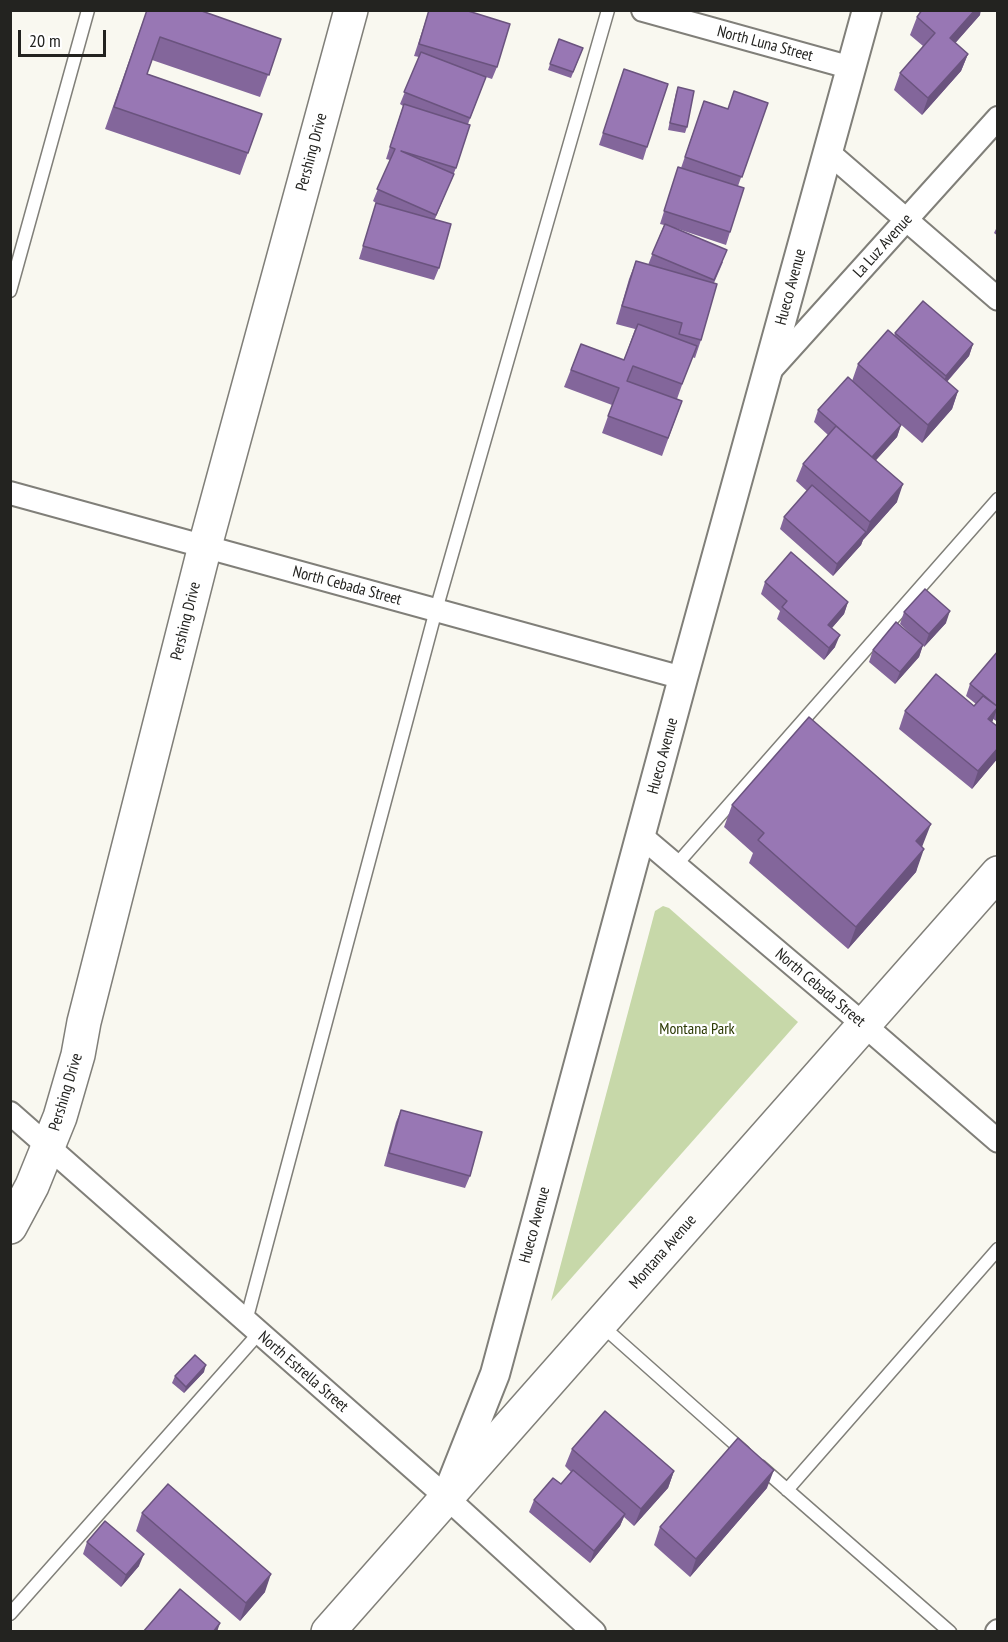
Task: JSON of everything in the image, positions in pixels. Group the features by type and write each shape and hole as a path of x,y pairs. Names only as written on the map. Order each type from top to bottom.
{"main road":[{"name":"Pershing Drive","path":"10,1227 32,1186 60,1117 78,1054 84,1022 205,546 351,10"},
{"name":"Montana Avenue","path":"328,1632 998,873"}],"street":[{"name":"North Luna Street","path":"643,10 852,68"},
{"name":"Hueco Avenue","path":"446,1497 495,1374 867,10"},
{"name":"La Luz Avenue","path":"767,374 998,118"},
{"path":"828,152 998,299"},
{"name":"North Cebada Street","path":"10,493 684,678"},
{"name":"North Cebada Street","path":"641,836 998,1142"},
{"name":"North Estrella Street","path":"10,1113 446,1497 594,1632"}],"lane":[{"path":"10,291 88,10"},
{"path":"10,1614 253,1327 436,610 608,10"},
{"path":"676,865 998,499"},
{"path":"787,1490 998,1250"},
{"path":"600,1323 950,1632"}],"green space":[{"name":"Montana Park","path":"663,906 669,908 798,1022 551,1301 655,911"}],"building":[{"path":"147,10 199,10 281,39 269,75 160,37 147,74 262,114 248,153 114,107"},
{"path":"429,10 465,10 510,24 497,67 419,44"},
{"path":"922,10 975,10 950,38 968,54 928,98 900,73 935,33 917,17"},
{"path":"559,39 583,48 573,72 550,64"},
{"path":"421,52 486,77 470,118 404,92"},
{"path":"624,69 668,84 647,147 603,133"},
{"path":"678,87 694,91 687,127 670,123"},
{"path":"734,91 768,103 742,177 685,157 704,101 728,109"},
{"path":"404,104 470,125 456,168 401,151 454,174 436,215 377,189 395,149 390,147"},
{"path":"678,167 744,188 730,232 664,211"},
{"path":"376,203 451,224 439,268 363,246"},
{"path":"665,224 727,250 714,280 652,254"},
{"path":"636,261 717,284 701,340 679,334 682,323 622,306"},
{"path":"923,301 973,344 946,376 895,333"},
{"path":"638,324 697,346 682,384 633,366 627,381 682,401 668,438 608,416 619,388 571,370 581,344 624,360"},
{"path":"888,330 958,391 928,425 858,364"},
{"path":"848,377 901,425 872,457 818,410"},
{"path":"836,426 903,484 870,522 803,464"},
{"path":"812,485 866,532 837,564 784,517"},
{"path":"791,552 848,602 828,625 840,635 829,648 782,607 787,601 765,582"},
{"path":"925,589 950,611 929,634 904,612"},
{"path":"896,622 923,645 900,672 873,650"},
{"path":"998,651 998,707 970,684"},
{"path":"936,674 974,706 983,696 998,707 988,719 998,727 998,748 978,771 905,711"},
{"path":"809,717 931,824 916,841 924,849 856,927 758,840 764,833 732,805"},
{"path":"401,1110 482,1132 470,1176 389,1153"},
{"path":"195,1355 206,1365 186,1387 175,1376"},
{"path":"605,1411 674,1471 641,1509 572,1449"},
{"path":"738,1438 774,1470 696,1559 660,1527"},
{"path":"573,1470 625,1514 594,1551 534,1500 553,1478 561,1484"},
{"path":"168,1484 271,1574 246,1603 142,1513"},
{"path":"105,1521 144,1554 126,1575 87,1542"},
{"path":"180,1589 220,1623 213,1632 143,1632"}]}
